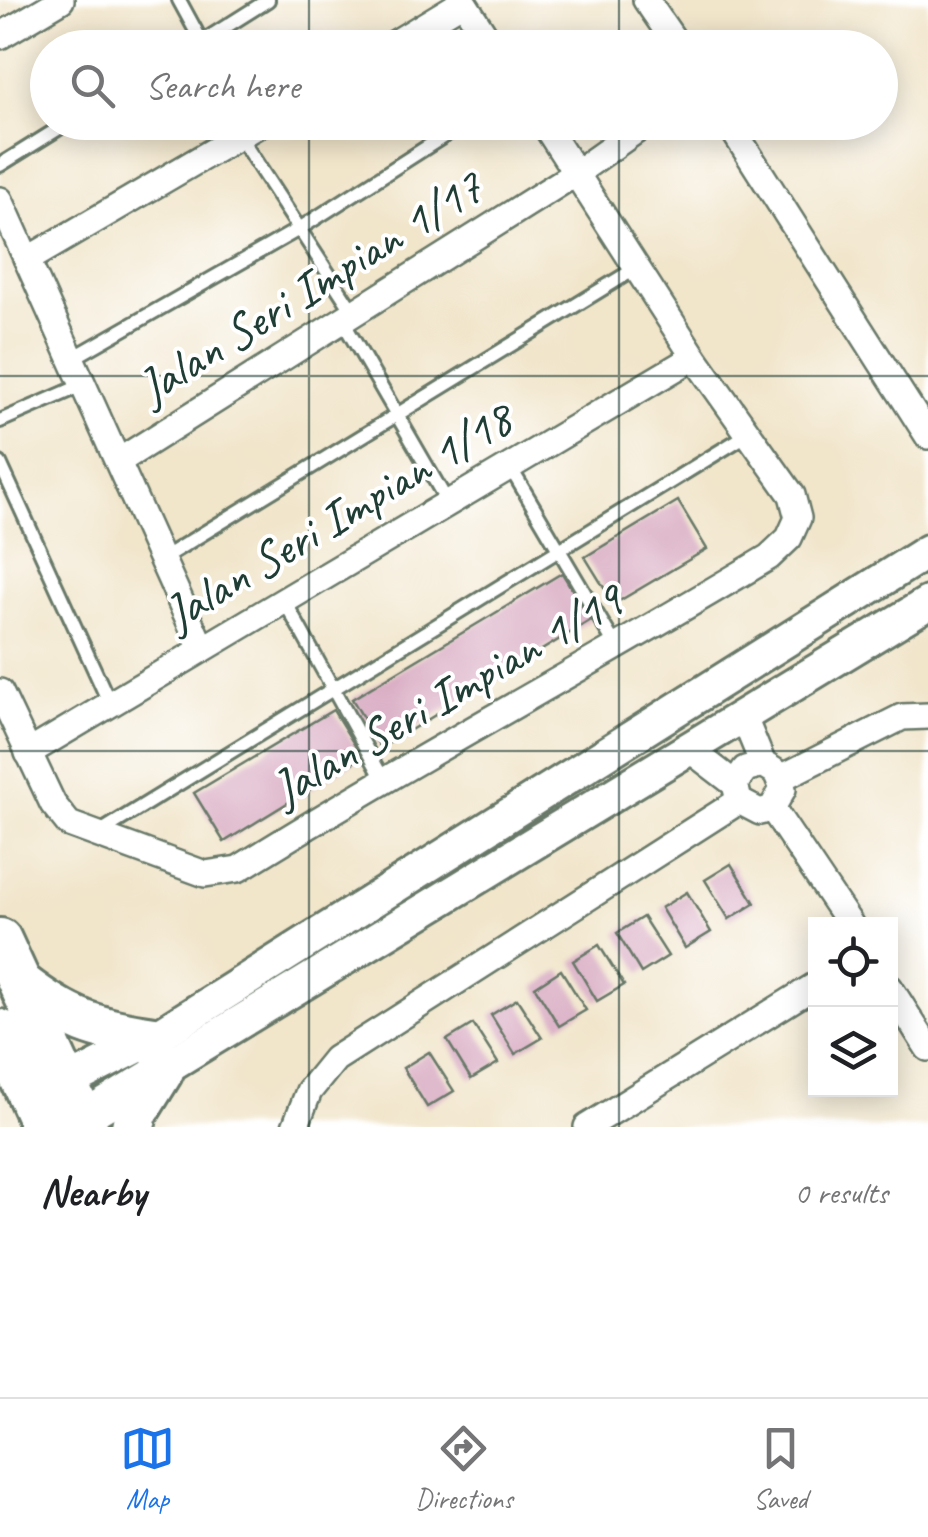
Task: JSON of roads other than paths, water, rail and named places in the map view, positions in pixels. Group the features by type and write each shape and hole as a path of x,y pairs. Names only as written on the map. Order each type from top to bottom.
{"highway":[{"path":"0,940 21,984 57,1116"},
{"path":"21,984 58,1014 158,1055 133,1127"},
{"path":"0,1031 57,1116"}],"street":[{"path":"0,36 60,0"},
{"path":"646,0 667,30"},
{"path":"416,30 462,1 482,30"},
{"path":"27,260 230,140"},
{"path":"555,140 748,434"},
{"name":"Jalan Seri Impian 1/17","path":"119,460 623,140"},
{"path":"739,140 928,436"},
{"path":"0,200 202,649"},
{"name":"Jalan Seri Impian 1/18","path":"28,753 694,357"},
{"name":"Jalan Seri Impian 1/19","path":"0,692 28,753 69,824 206,874 238,869 383,779 617,648 769,557 788,538 798,518 792,496 748,434"},
{"path":"158,1055 928,551"},
{"path":"57,1116 688,748 928,603"},
{"path":"688,748 760,812 772,808 783,789 742,712"},
{"path":"295,1127 309,1091 335,1059 737,793 745,769 772,771 902,717 928,716"},
{"path":"772,808 845,917"},
{"path":"587,1127 808,990"},
{"path":"898,1001 928,1048"}],"lane":[{"path":"179,0 192,30"},
{"path":"223,30 268,0"},
{"path":"0,165 40,140"},
{"path":"258,140 299,229 348,316 397,417 448,504"},
{"path":"73,358 299,229 438,140"},
{"path":"162,558 638,268"},
{"path":"0,421 85,384"},
{"path":"94,835 335,691 748,434"},
{"path":"0,463 110,704"},
{"path":"510,467 617,648"},
{"path":"284,600 383,779"}]}
